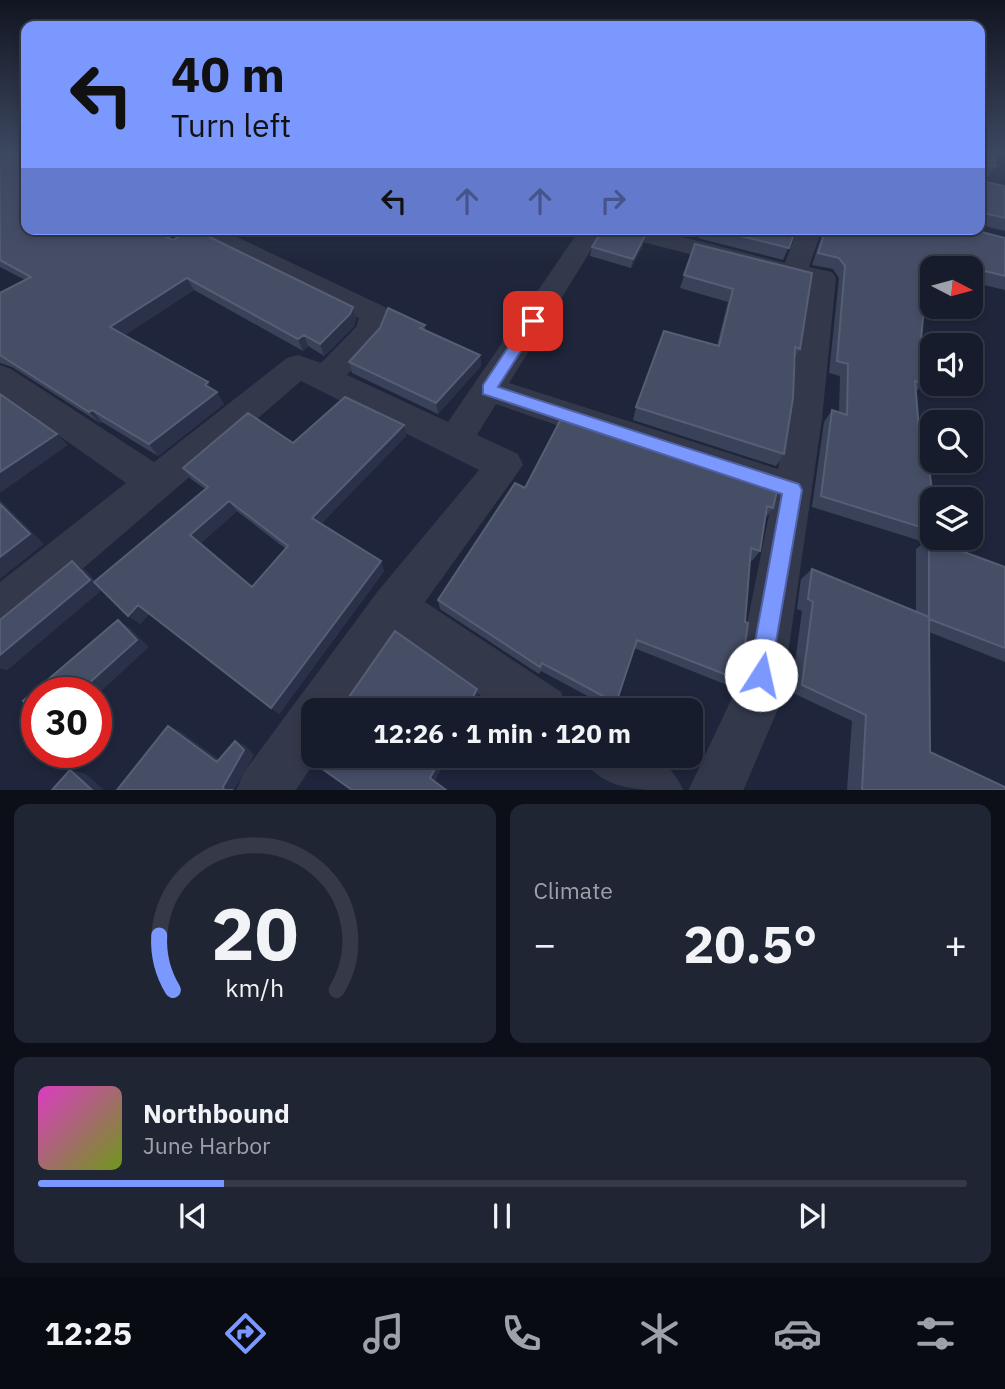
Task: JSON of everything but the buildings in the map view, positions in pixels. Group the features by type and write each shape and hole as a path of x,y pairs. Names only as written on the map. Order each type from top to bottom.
{"street":[{"path":"212,235 375,314 370,331 325,379"},
{"path":"454,441 588,235"},
{"path":"644,235 822,278 805,419 756,702 715,790"},
{"path":"794,273 808,235"},
{"path":"0,610 298,366 505,465 394,607 329,698"},
{"path":"0,377 155,483"},
{"path":"488,389 792,490"},
{"path":"394,607 526,698"},
{"path":"263,790 301,737"},
{"path":"625,768 657,790"}],"route":[{"path":"533,321 488,389 792,490 761,675"}]}
